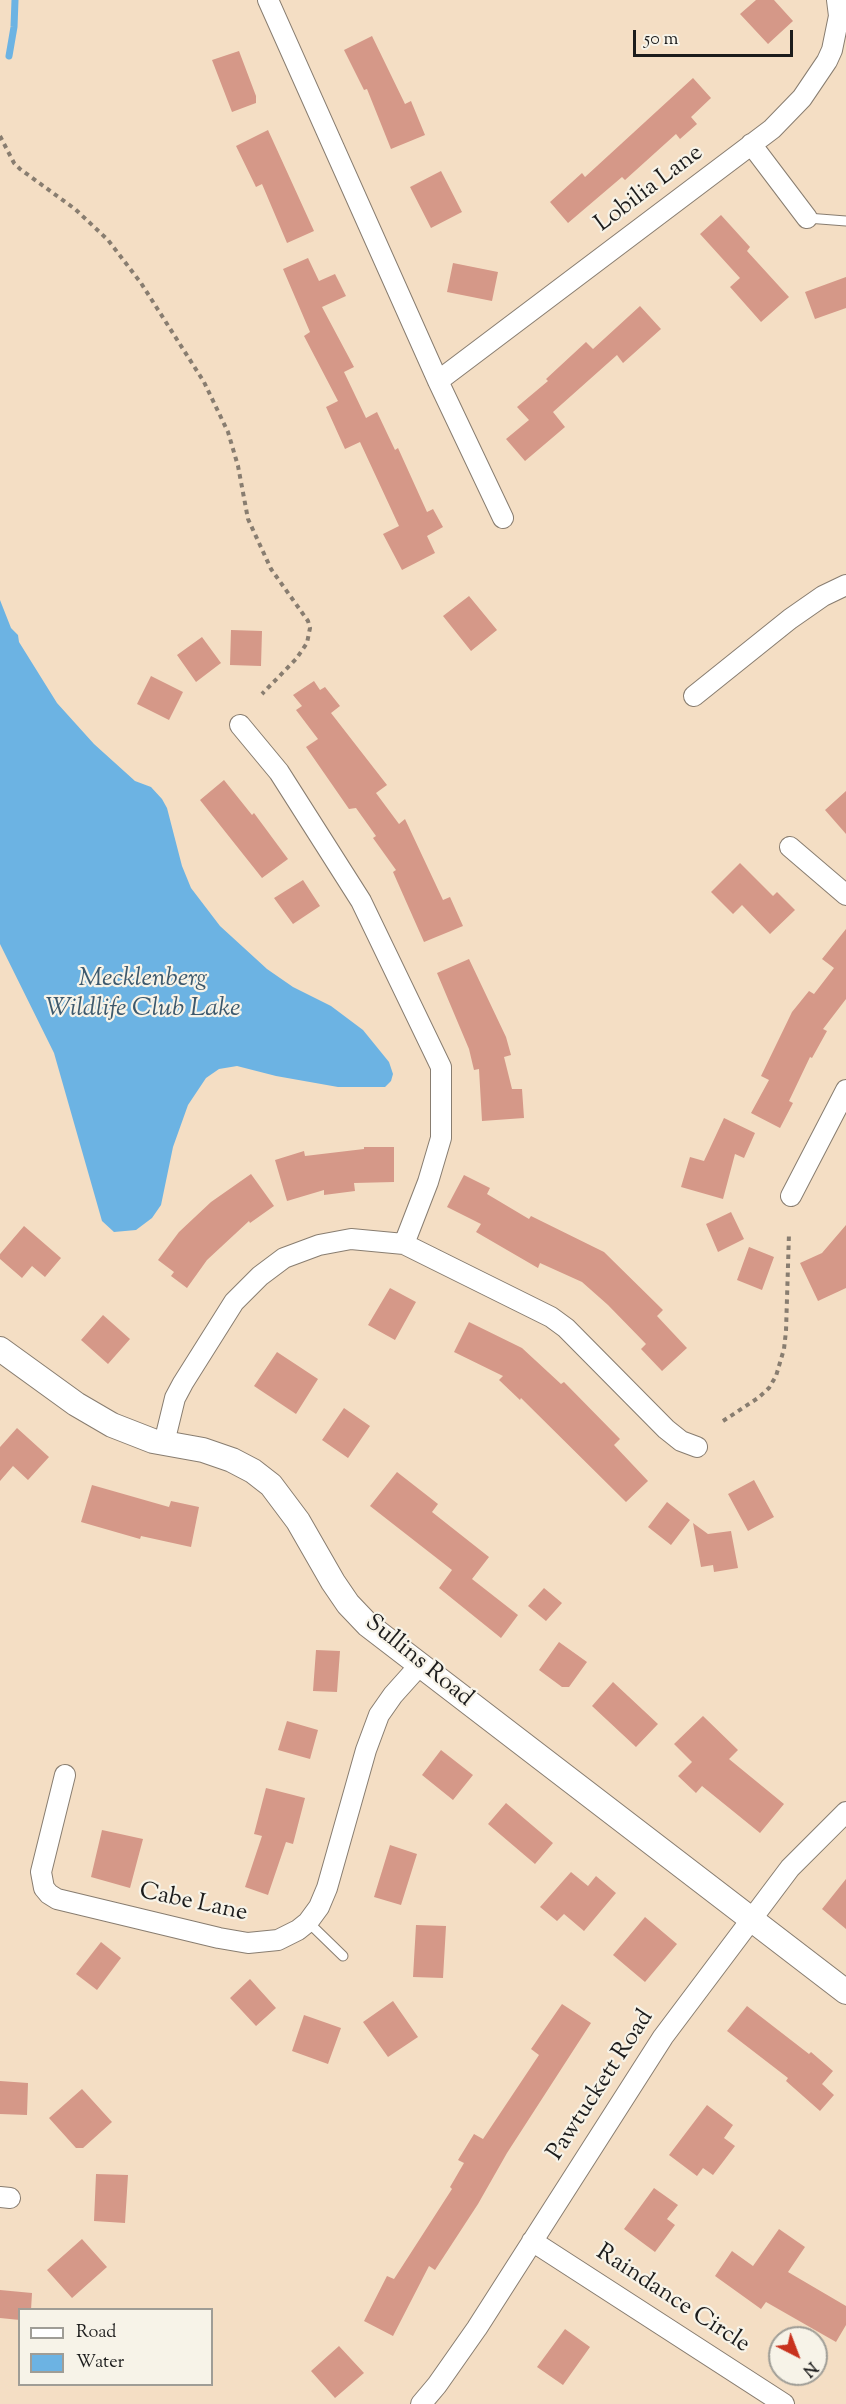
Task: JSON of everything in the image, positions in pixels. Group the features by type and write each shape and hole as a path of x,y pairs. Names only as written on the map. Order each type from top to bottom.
{"street":[{"path":"268,0 438,381 503,518"},
{"name":"Lobilia Lane","path":"438,381 771,129 802,98 815,81 832,50 841,31 837,0"},
{"path":"751,144 807,218"},
{"path":"694,696 790,619 823,596 846,585"},
{"path":"240,725 279,772 362,901 441,1067 441,1138 428,1182 404,1244"},
{"path":"790,847 846,895"},
{"path":"792,1196 846,1090"},
{"path":"164,1443 175,1398 234,1302 260,1276 284,1258 319,1245 351,1239 404,1244 551,1317 566,1328 666,1429 681,1441 698,1447"},
{"name":"Sullins Road","path":"0,1349 76,1404 112,1425 164,1443 203,1450 232,1460 253,1471 271,1485 298,1521 348,1604 368,1624 846,1992"},
{"name":"Cabe Lane","path":"65,1775 41,1872 44,1888 57,1899 248,1943 278,1940 293,1934 308,1922 319,1907 327,1888 366,1749 380,1714 419,1665"},
{"name":"Pawtuckett Road","path":"421,2404 477,2328 663,2037 790,1868 846,1812"},
{"name":"Raindance Circle","path":"532,2241 784,2404"}],"lane":[{"path":"807,218 846,221"},
{"path":"308,1922 343,1956"}],"path":[{"path":"0,136 20,169 75,209 108,240 141,283 204,382 228,432 238,466 248,519 271,569 308,621 310,628 307,643 262,694"},
{"path":"723,1421 758,1398 769,1388 776,1376 784,1349 786,1331 789,1233"}],"water":[{"name":"Mecklenberg Wildlife Club Lake","path":"0,600 11,628 18,635 19,642 57,703 94,744 135,781 151,787 162,799 167,808 182,866 191,888 220,926 267,969 293,987 331,1006 363,1030 389,1062 393,1074 391,1081 385,1087 338,1087 276,1076 237,1066 219,1069 206,1078 188,1105 173,1147 161,1205 152,1218 136,1230 114,1232 102,1221 54,1053 0,944"}],"building":[{"path":"756,0 774,0 793,21 768,44 740,14"},
{"path":"372,36 405,104 411,101 425,135 391,149 367,89 364,90 344,50"},
{"path":"239,51 256,96 256,103 232,112 212,60"},
{"path":"693,78 711,98 691,117 697,124 680,139 676,134 625,180 622,177 568,223 550,202 582,173 585,177"},
{"path":"268,130 314,231 287,243 262,184 256,187 236,146"},
{"path":"441,171 462,212 431,228 410,187"},
{"path":"721,215 750,247 747,251 789,297 761,322 730,287 740,278 700,234"},
{"path":"308,258 319,281 335,274 346,296 322,307 354,367 344,372 366,418 377,412 395,450 398,448 427,512 433,509 443,527 427,536 435,553 402,570 383,534 399,526 360,442 345,449 326,407 338,401 304,336 310,332 283,269"},
{"path":"453,263 498,272 492,301 447,292"},
{"path":"846,277 846,308 815,319 805,292"},
{"path":"640,306 661,329 623,363 617,355 553,412 565,427 525,461 506,439 529,420 517,407 548,381 546,379 586,342 593,349"},
{"path":"469,596 497,630 471,651 443,616"},
{"path":"231,630 262,631 261,666 230,665"},
{"path":"202,637 221,663 196,682 177,655"},
{"path":"151,676 183,692 169,720 137,704"},
{"path":"314,681 320,690 325,687 340,706 331,713 387,785 376,793 399,824 405,819 443,900 450,897 463,926 424,942 393,872 396,870 373,838 376,836 356,808 349,809 306,747 318,739 296,710 302,706 293,695"},
{"path":"224,780 252,815 254,813 288,859 262,878 200,800"},
{"path":"846,791 846,834 825,810"},
{"path":"740,863 773,896 777,892 795,910 770,934 742,905 733,914 711,892"},
{"path":"303,880 320,906 293,924 274,898"},
{"path":"846,929 846,999 823,1029 827,1031 812,1058 810,1057 789,1101 793,1103 780,1128 751,1113 769,1080 761,1076 792,1012 809,991 814,994 834,968 822,959"},
{"path":"469,959 506,1037 511,1055 504,1057 512,1089 522,1089 524,1118 482,1121 479,1069 474,1070 469,1049 437,973"},
{"path":"724,1118 755,1133 744,1158 735,1154 723,1199 681,1187 690,1157 704,1161"},
{"path":"364,1147 394,1147 394,1182 354,1183 355,1191 324,1195 324,1190 287,1201 275,1160 304,1151 305,1156 364,1149"},
{"path":"251,1174 274,1206 250,1223 249,1221 207,1260 187,1288 171,1276 174,1272 158,1260 179,1232 211,1202"},
{"path":"464,1175 490,1188 487,1194 529,1219 531,1216 604,1252 663,1310 657,1316 687,1348 662,1371 641,1349 646,1344 582,1282 540,1263 538,1268 476,1232 481,1224 447,1207"},
{"path":"731,1212 744,1239 718,1252 706,1224"},
{"path":"846,1225 846,1288 818,1301 800,1263 822,1253"},
{"path":"24,1226 61,1258 45,1277 32,1266 22,1278 0,1259 0,1254"},
{"path":"749,1247 774,1257 762,1290 737,1280"},
{"path":"390,1288 416,1302 395,1340 368,1325"},
{"path":"103,1315 130,1339 108,1364 81,1340"},
{"path":"469,1322 522,1348 561,1384 564,1382 620,1439 614,1445 648,1481 626,1502 521,1398 520,1400 499,1380 503,1376 454,1352"},
{"path":"277,1352 318,1379 296,1414 254,1386"},
{"path":"344,1408 370,1426 348,1458 322,1440"},
{"path":"17,1428 49,1457 28,1480 13,1466 0,1481 0,1447"},
{"path":"397,1472 438,1504 432,1512 489,1557 472,1579 518,1615 501,1638 439,1588 452,1570 370,1506"},
{"path":"754,1480 774,1517 748,1531 728,1494"},
{"path":"92,1485 169,1507 171,1501 199,1507 191,1547 141,1536 140,1539 81,1522"},
{"path":"667,1502 690,1520 671,1545 648,1527"},
{"path":"693,1523 708,1534 731,1531 738,1568 714,1572 713,1565 701,1567"},
{"path":"544,1588 562,1603 546,1621 528,1606"},
{"path":"559,1642 587,1662 569,1687 562,1687 539,1670"},
{"path":"316,1650 340,1651 337,1692 313,1691"},
{"path":"613,1682 658,1724 636,1747 592,1706"},
{"path":"703,1716 738,1750 729,1759 784,1804 760,1833 702,1786 696,1793 678,1776 692,1762 674,1744"},
{"path":"287,1721 318,1730 310,1759 278,1750"},
{"path":"441,1750 473,1775 453,1800 422,1775"},
{"path":"266,1788 305,1798 293,1844 286,1842 268,1895 245,1887 262,1836 254,1834"},
{"path":"506,1803 553,1843 535,1864 488,1824"},
{"path":"102,1830 143,1839 130,1888 91,1877"},
{"path":"390,1845 417,1854 401,1905 374,1897"},
{"path":"571,1872 588,1886 596,1876 616,1893 584,1931 564,1914 557,1921 540,1907"},
{"path":"846,1879 846,1929 822,1909"},
{"path":"645,1917 677,1944 645,1982 613,1955"},
{"path":"416,1925 446,1926 443,1978 413,1977"},
{"path":"101,1942 121,1958 97,1990 76,1974"},
{"path":"250,1979 276,2008 256,2026 230,1998"},
{"path":"393,2001 418,2037 388,2057 363,2022"},
{"path":"562,2004 591,2023 507,2153 478,2204 435,2270 429,2266 393,2336 364,2321 387,2276 394,2279 452,2189 450,2187 464,2163 458,2160 474,2134 483,2139 539,2055 531,2049"},
{"path":"747,2006 809,2054 811,2052 833,2071 822,2084 834,2095 820,2111 786,2081 788,2078 727,2031"},
{"path":"304,2015 341,2028 328,2064 292,2051"},
{"path":"0,2081 28,2083 27,2115 0,2114"},
{"path":"82,2089 112,2122 83,2148 76,2148 49,2118"},
{"path":"707,2105 733,2125 724,2138 735,2146 713,2175 703,2168 697,2176 669,2155"},
{"path":"96,2174 128,2175 125,2223 94,2221"},
{"path":"654,2188 678,2205 667,2219 675,2225 655,2252 624,2229"},
{"path":"779,2229 805,2247 788,2272 846,2306 846,2325 836,2342 828,2337 828,2326 808,2326 766,2302 761,2309 715,2276 732,2251 753,2266"},
{"path":"82,2239 107,2267 72,2298 47,2270"},
{"path":"0,2290 32,2293 31,2308 18,2308 18,2320 0,2318"},
{"path":"565,2329 590,2347 563,2385 537,2367"},
{"path":"339,2346 364,2373 335,2398 311,2371"}],"waterway":[{"path":"9,56 14,27 15,0"}]}
